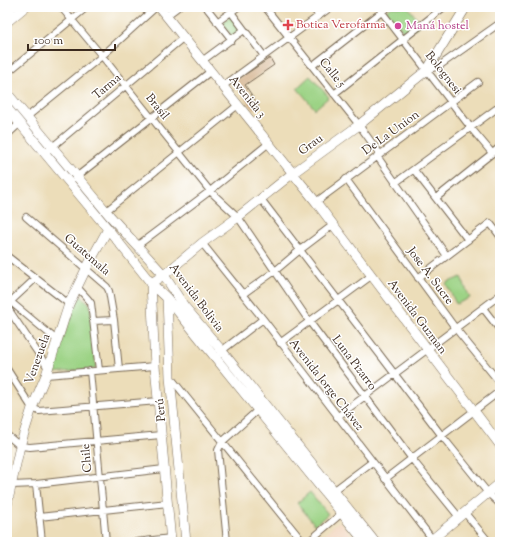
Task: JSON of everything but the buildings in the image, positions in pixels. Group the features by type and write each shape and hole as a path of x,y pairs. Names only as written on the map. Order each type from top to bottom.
{"street":[{"path":"7,10 11,7"},
{"path":"7,22 25,7"},
{"name":"Brasil","path":"62,7 210,191 238,217"},
{"path":"7,73 87,7"},
{"path":"7,135 158,7"},
{"name":"Avenida 3","path":"158,7 184,37 316,202"},
{"path":"166,16 178,7"},
{"path":"206,7 232,40"},
{"path":"218,22 238,7"},
{"name":"Calle 5","path":"265,7 359,125 396,183 447,256"},
{"path":"312,7 319,16"},
{"path":"223,86 331,7"},
{"path":"312,66 379,9 388,7"},
{"path":"334,94 444,7"},
{"name":"Grau","path":"151,283 164,275 202,243 238,217 293,173 359,125 427,70 466,7"},
{"name":"Bolognesi","path":"379,9 492,153"},
{"path":"231,12 264,56"},
{"path":"427,70 438,66 500,23"},
{"path":"202,60 244,30"},
{"name":"Tarma","path":"45,153 184,37"},
{"path":"73,180 211,71"},
{"name":"De La Union","path":"316,202 478,82"},
{"name":"Avenida Bolivia","path":"7,93 45,153 106,211 164,275 218,354 330,493 375,542"},
{"path":"106,211 238,105"},
{"path":"396,183 500,106"},
{"name":"Avenida Bolivia","path":"7,108 23,120 52,147 73,180 108,229 151,283 167,298 176,311 218,354"},
{"path":"138,245 210,191 269,143"},
{"path":"436,198 500,148"},
{"path":"414,170 468,240"},
{"name":"Jose A. Sucre","path":"346,179 456,329 500,382"},
{"path":"261,199 442,436 488,493 500,504"},
{"name":"Avenida Guzman","path":"316,202 500,445"},
{"name":"Guatemala","path":"26,217 107,287 114,320 119,369"},
{"name":"Luna Pizarro","path":"238,217 309,321 412,459 462,515 489,542"},
{"path":"418,278 490,223 500,236"},
{"path":"242,294 275,271 333,225"},
{"name":"Venezuela","path":"7,505 11,478 20,446 32,408 58,341 69,304 108,229"},
{"name":"Avenida Jorge Chávez","path":"202,243 263,319 431,541"},
{"path":"7,256 69,304"},
{"name":"Perú","path":"164,275 167,298 170,377 186,542"},
{"path":"280,343 371,276"},
{"path":"8,305 36,278"},
{"name":"Perú","path":"151,283 155,366 171,540"},
{"path":"78,288 90,300 99,370"},
{"path":"337,417 364,395 456,329 500,295"},
{"path":"8,305 58,341"},
{"path":"8,305 47,372 90,371 155,366"},
{"path":"483,308 500,330"},
{"path":"218,354 263,319"},
{"path":"93,321 114,320"},
{"path":"7,369 32,408 38,411 158,401"},
{"name":"Chile","path":"90,371 106,542"},
{"path":"170,377 303,542"},
{"path":"385,479 500,391"},
{"path":"227,542 218,450 222,442 261,408"},
{"path":"7,435 20,446 30,447 162,435"},
{"path":"330,493 372,462"},
{"path":"11,478 36,484 164,469"},
{"path":"431,541 500,483"},
{"path":"36,484 42,542"},
{"name":"Avenida Bolivia","path":"330,493 342,513 365,542"},
{"path":"39,517 168,503"},
{"path":"308,542 342,513"},
{"path":"136,542 171,540"}],"shaded area":[{"path":"338,522 341,522 357,542 316,542"}],"green space":[{"path":"392,7 408,7 421,24 406,35 386,11"},
{"path":"231,15 243,30 233,38 222,23"},
{"path":"310,76 329,97 315,109 297,88"},
{"path":"461,277 470,298 456,304 446,283"},
{"path":"81,296 90,304 96,366 95,369 52,373 51,371 77,300"},
{"path":"310,492 328,514 315,525 297,503"}],"place":[{"name":"Botica Verofarma","path":"288,25"},
{"name":"Maná hostel","path":"398,26"}]}
